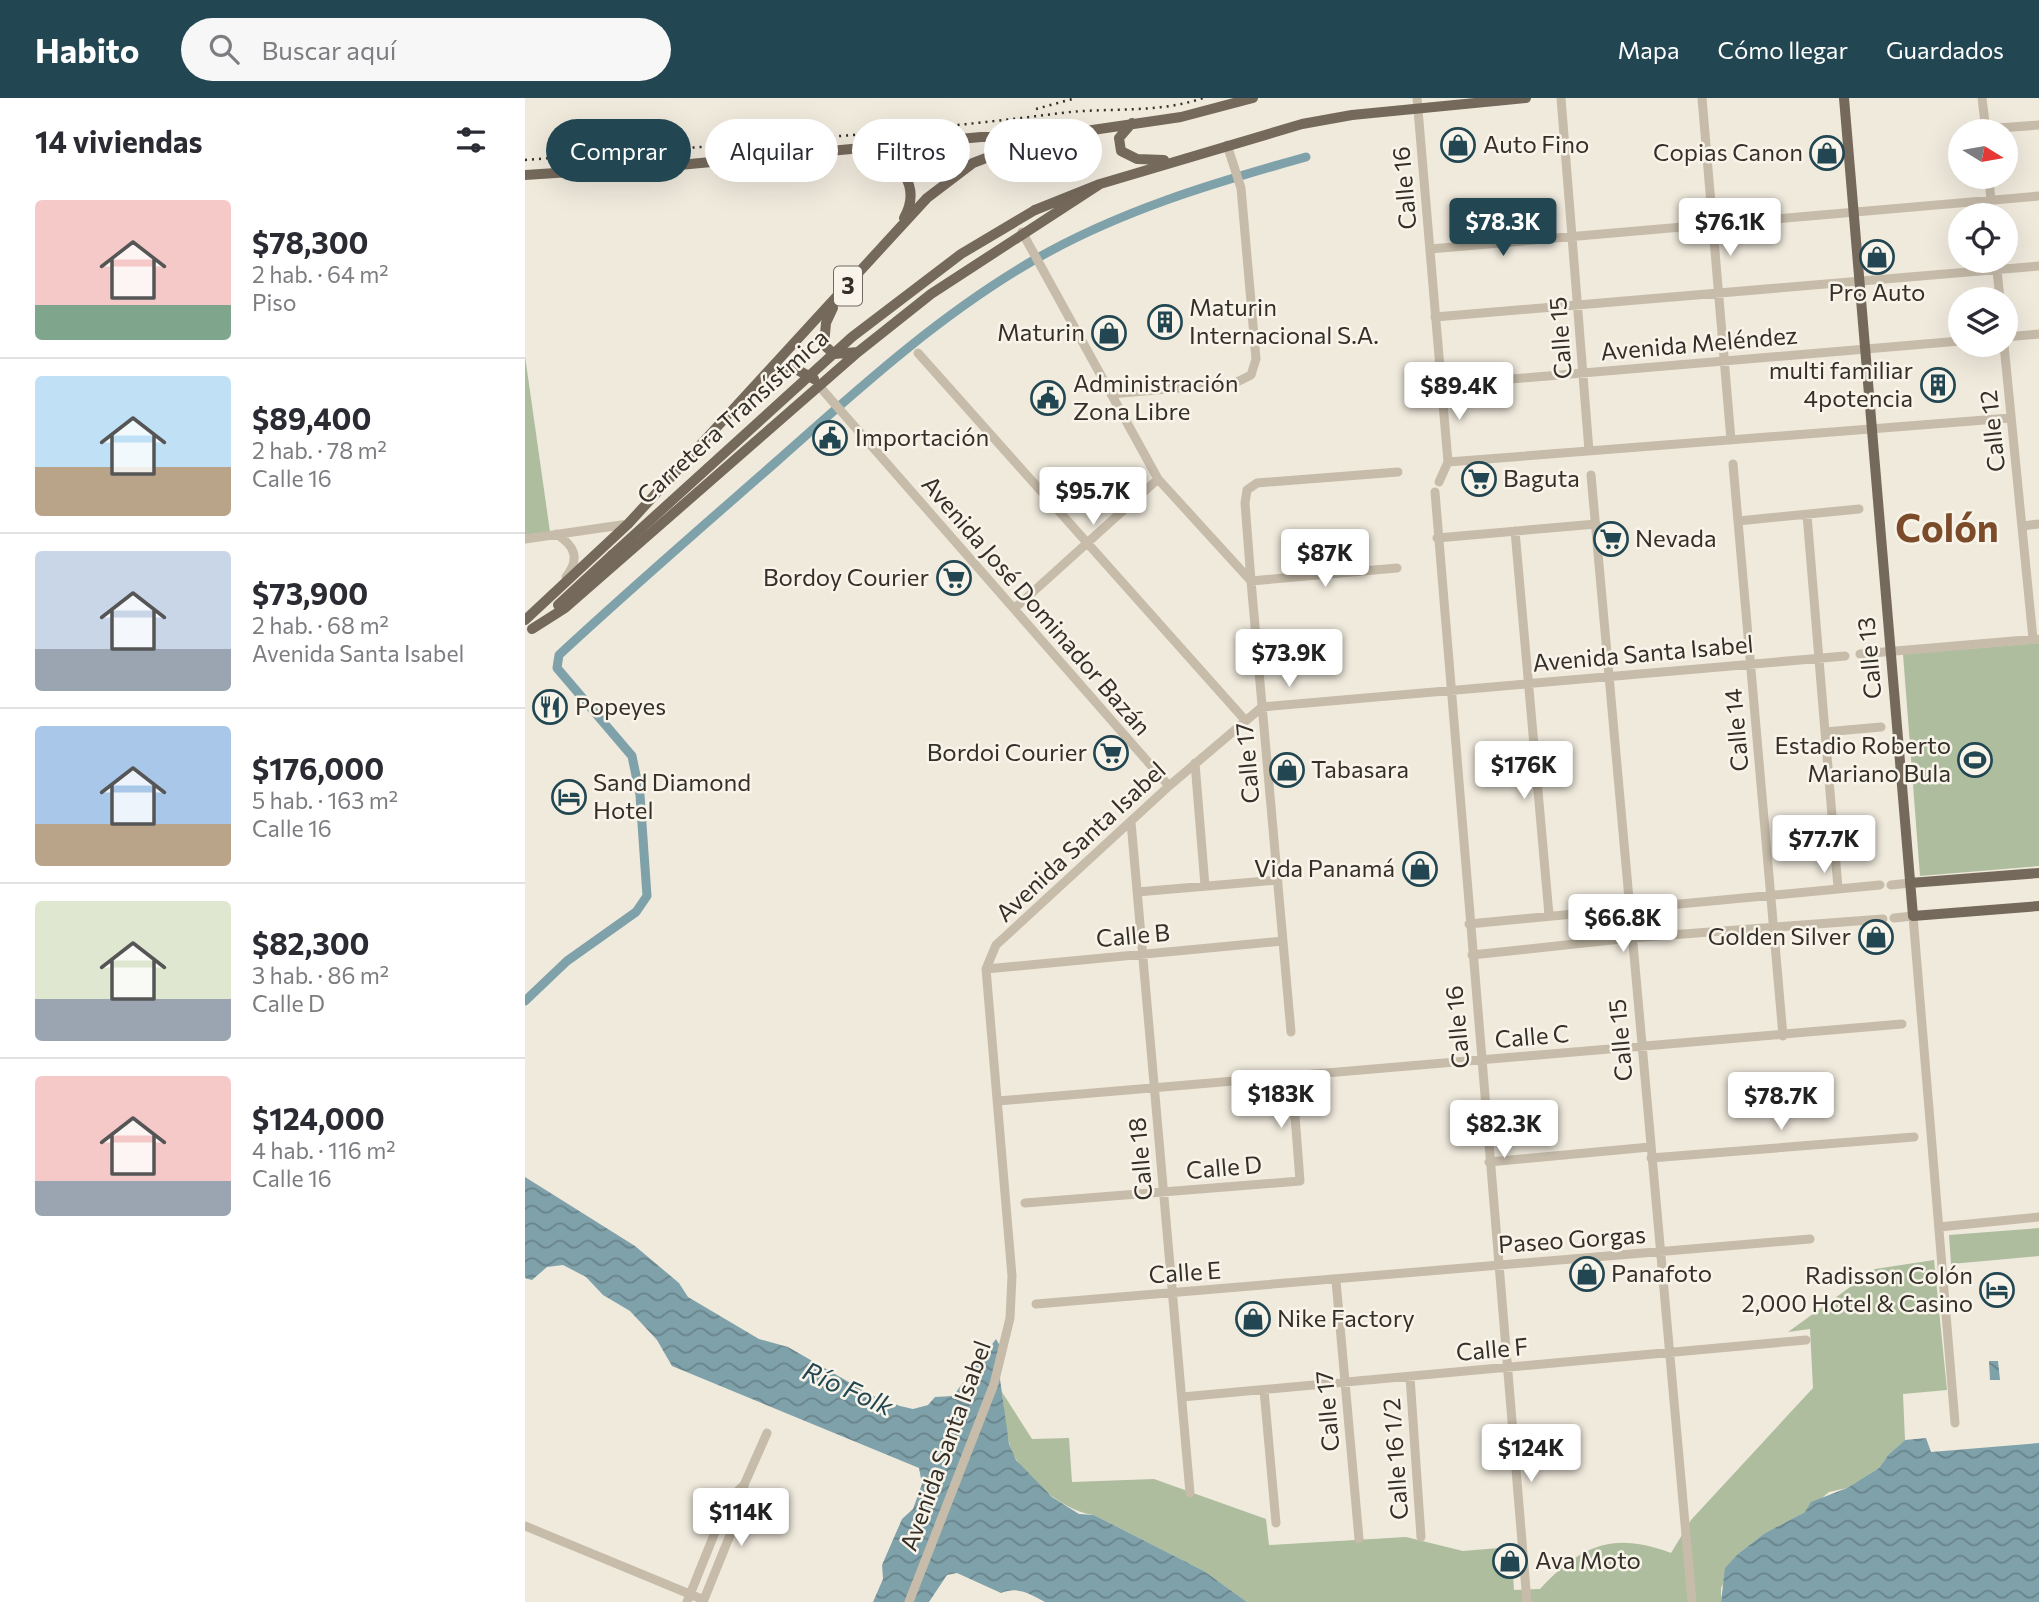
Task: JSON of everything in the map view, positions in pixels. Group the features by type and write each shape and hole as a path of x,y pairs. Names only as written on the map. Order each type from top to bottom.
{"main road":[{"name":"Carretera Transístmica","path":"1102,127 1202,113 1253,98"},
{"name":"3","path":"1417,103 1526,98"},
{"name":"Calle 13","path":"1844,98 1913,916"},
{"name":"Carretera Transístmica","path":"527,628 612,555 852,337 961,254 1035,210 1100,184 1227,145 1340,117 1417,103"},
{"path":"1135,122 1119,138 1124,153 1137,159 1175,160"},
{"path":"525,175 852,150"},
{"name":"Carretera Transístmica","path":"527,628 558,587 628,524 839,296 900,226 958,171 984,159"},
{"path":"900,226 908,211 908,182"},
{"path":"527,628 565,608 858,352 959,273 1100,184"},
{"path":"839,296 825,323 824,345 834,354 858,352"},
{"path":"768,372 794,368 810,376 820,387"},
{"path":"1910,883 2039,873"},
{"path":"1913,916 2039,906"}],"street":[{"name":"Calle 15","path":"1561,98 1589,451"},
{"path":"1702,98 1731,440"},
{"path":"1982,98 1985,119"},
{"name":"Calle 16","path":"1417,103 1448,461 1437,487 1437,538 1527,1602"},
{"path":"2018,127 2039,125"},
{"path":"1111,394 1235,383 1251,376 1256,359 1241,188 1227,145"},
{"path":"1990,189 1991,203"},
{"path":"1430,249 2039,196"},
{"path":"1022,232 1158,479 1251,582 1397,568"},
{"path":"2018,266 2039,266"},
{"path":"1436,317 1859,281 1948,271"},
{"path":"2018,336 2039,334"},
{"name":"Avenida Meléndez","path":"1441,385 1948,342"},
{"path":"918,353 1245,720"},
{"name":"Calle 12","path":"2005,357 2036,639"},
{"name":"Avenida José Dominador Bazán","path":"820,387 1169,786"},
{"path":"1448,461 2010,418"},
{"name":"Calle 14","path":"1733,464 1783,1036"},
{"name":"Calle 17","path":"1291,1032 1251,582 1245,503 1247,490 1257,483 1398,472"},
{"name":"Calle 15","path":"1591,475 1630,938 1692,1602"},
{"path":"1014,609 1158,479"},
{"path":"1738,521 1859,509"},
{"path":"1807,514 1838,888"},
{"path":"525,539 628,524"},
{"path":"1437,538 1595,524"},
{"path":"2022,526 2039,524"},
{"path":"1515,531 1549,915"},
{"path":"556,534 570,543 575,551 571,571 558,587"},
{"path":"1860,654 2036,639"},
{"name":"Avenida Santa Isabel","path":"909,1602 994,1384 1010,1318 1012,1276 986,969 996,945 1169,786 1262,706 1845,656"},
{"path":"1825,732 1881,727"},
{"path":"1195,763 1205,886"},
{"name":"Calle 18","path":"1131,822 1190,1493"},
{"path":"1137,892 1278,880"},
{"path":"1891,885 1910,883"},
{"path":"1469,923 1880,885"},
{"path":"1894,918 1913,916"},
{"name":"Calle 13","path":"1913,916 1923,1136 1940,1227 1955,1423"},
{"path":"1472,955 1630,938 1883,919"},
{"name":"Calle B","path":"986,969 1283,941"},
{"name":"Calle C","path":"998,1101 1902,1024"},
{"name":"Calle D","path":"1025,1203 1300,1181 1291,1077"},
{"path":"1651,1158 1923,1136"},
{"path":"1489,1162 1650,1147"},
{"path":"1940,1227 2039,1217"},
{"name":"Paseo Gorgas","path":"1336,1281 1810,1239"},
{"name":"Calle 17","path":"1336,1281 1359,1539"},
{"name":"Calle E","path":"1036,1304 1336,1281"},
{"name":"Calle F","path":"1182,1397 1806,1340"},
{"name":"Calle 16 1/2","path":"1410,1377 1422,1537"},
{"path":"1264,1390 1276,1523"},
{"path":"525,1526 689,1598 703,1601 743,1503 744,1485 767,1433"},
{"path":"689,1598 728,1500 744,1485"}],"green space":[{"path":"525,356 550,532 525,535"},
{"name":"Estadio Roberto Mariano Bula","path":"2039,643 2039,866 1920,876 1903,654"},
{"path":"2039,1228 2039,1256 1951,1264 1949,1235"},
{"path":"1934,1260 1947,1390 1903,1394 1905,1440 1889,1454 1879,1468 1847,1488 1829,1492 1805,1512 1765,1533 1739,1553 1721,1588 1721,1602 1247,1602 1204,1571 1094,1515 1082,1513 1057,1500 1032,1480 1022,1468 1010,1446 1007,1433 1002,1392 1032,1439 1069,1438 1072,1482 1154,1479 1266,1519 1269,1545 1406,1537 1463,1551 1511,1547 1514,1590 1540,1589 1570,1562 1599,1546 1632,1543 1671,1553 1691,1520 1813,1388 1810,1329 1788,1332 1875,1269"}],"water":[{"name":"Río Folk","path":"525,1177 635,1246 679,1283 688,1297 759,1339 788,1347 873,1396 900,1406 913,1409 928,1405 935,1397 953,1396 996,1339 1000,1346 1000,1379 1009,1444 1016,1460 1052,1497 1079,1514 1094,1515 1204,1571 1247,1602 1045,1602 1018,1591 1001,1593 957,1573 947,1575 929,1602 873,1602 883,1579 882,1565 902,1519 913,1509 922,1484 919,1468 672,1366 657,1340 630,1311 603,1295 586,1277 563,1265 547,1267 532,1280 525,1278"},
{"path":"1989,1361 1998,1361 2000,1380 1990,1380"},
{"path":"1926,1438 1931,1452 2039,1443 2039,1602 1721,1602 1725,1568 1739,1553 1765,1533 1805,1512 1811,1502 1847,1488 1879,1468 1889,1454 1905,1440"}],"waterway":[{"path":"525,1001 567,961 636,912 647,896 640,795 632,756 557,668 559,655 869,381 932,329 999,281 1066,243 1133,213 1201,188 1306,157"}],"railway":[{"path":"1036,109 1076,98"},
{"path":"525,160 860,134 1079,111 1151,108 1203,98"}],"place":[{"name":"Auto Fino","path":"1458,145"},
{"name":"Copias Canon","path":"1827,153"},
{"name":"Pro Auto","path":"1877,257"},
{"name":"Maturin Internacional S.A.","path":"1165,322"},
{"name":"Maturin","path":"1109,333"},
{"name":"multi familiar 4potencia","path":"1938,385"},
{"name":"Administración Zona Libre","path":"1048,398"},
{"name":"Importación","path":"830,438"},
{"name":"Baguta","path":"1479,479"},
{"name":"Nevada","path":"1611,539"},
{"name":"Bordoy Courier","path":"954,578"},
{"name":"Popeyes","path":"550,707"},
{"name":"Bordoi Courier","path":"1111,753"},
{"name":"Estadio Roberto Mariano Bula","path":"1975,760"},
{"name":"Tabasara","path":"1287,770"},
{"name":"Sand Diamond Hotel","path":"569,797"},
{"name":"Vida Panamá","path":"1420,869"},
{"name":"Golden Silver","path":"1876,937"},
{"name":"Panafoto","path":"1587,1274"},
{"name":"Radisson Colón 2,000 Hotel & Casino","path":"1997,1290"},
{"name":"Nike Factory","path":"1253,1319"},
{"name":"Ava Moto","path":"1510,1561"}],"district":[{"name":"Colón","path":"1947,529"}]}
